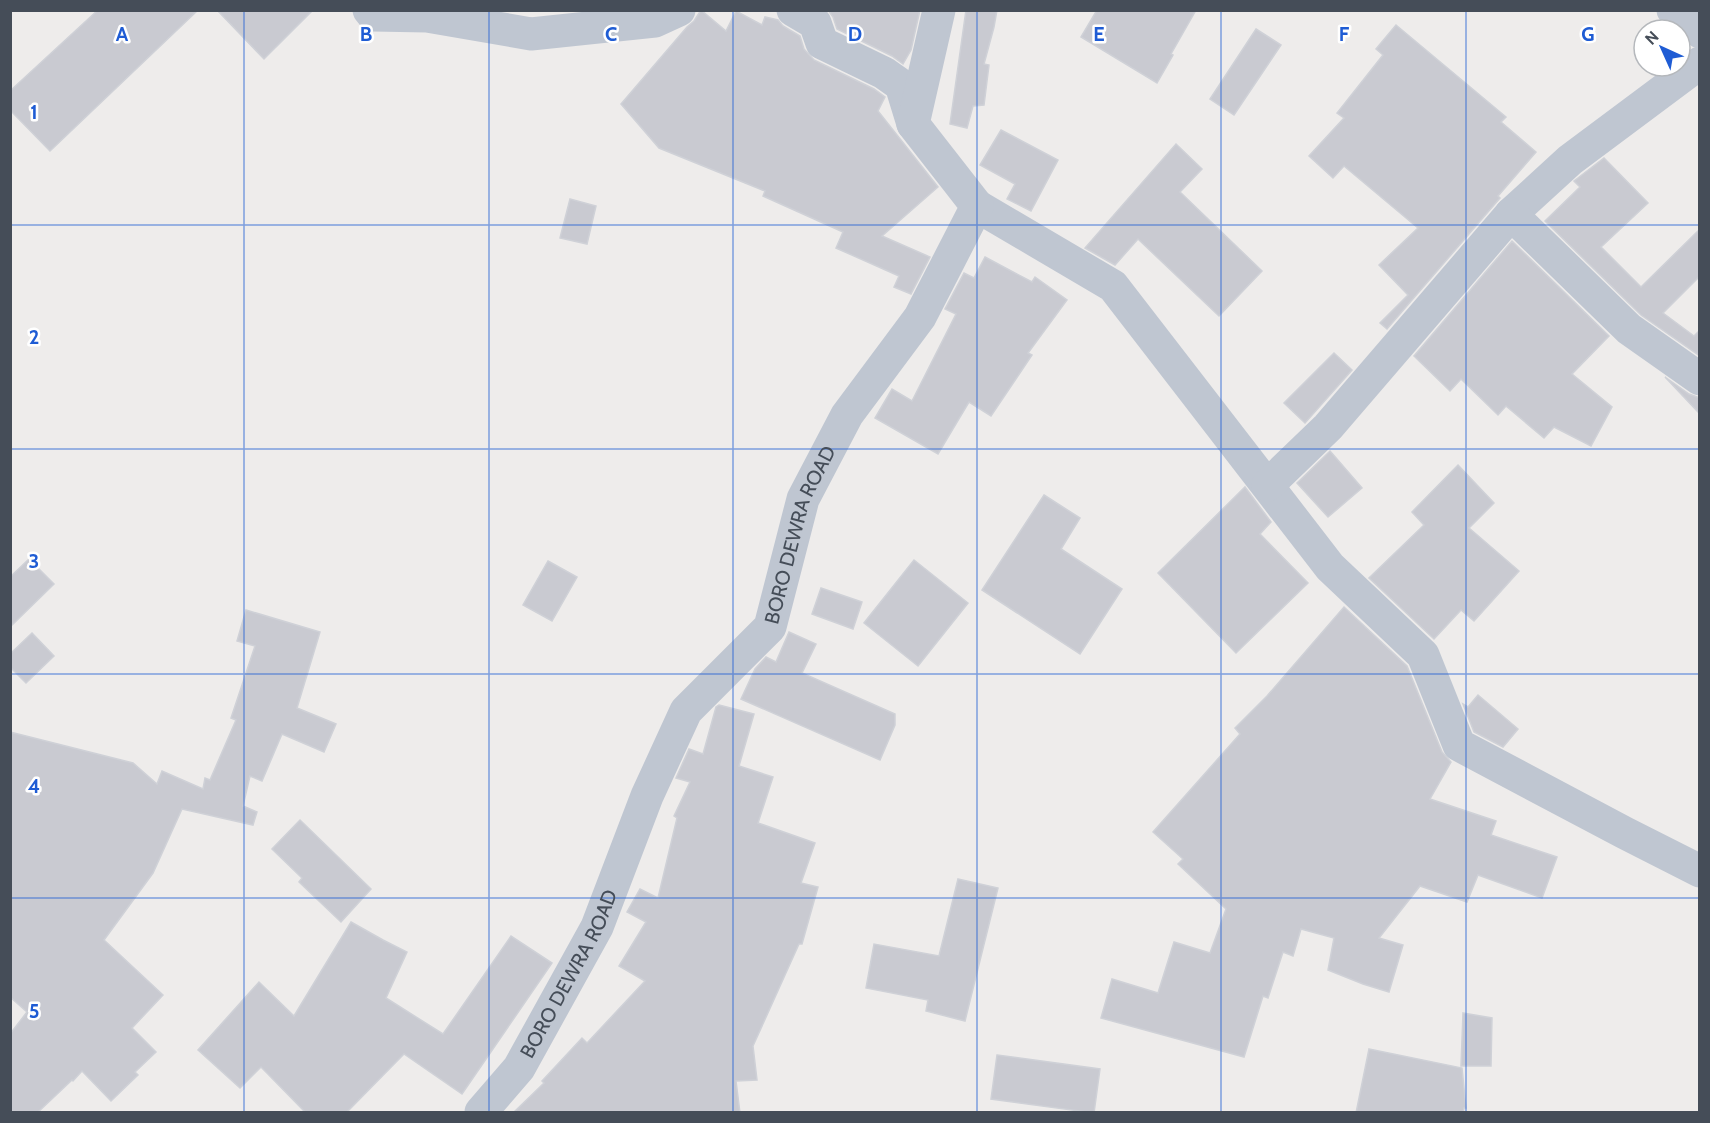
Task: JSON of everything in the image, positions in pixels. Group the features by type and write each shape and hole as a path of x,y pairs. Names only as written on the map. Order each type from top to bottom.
{"street":[{"path":"369,10 373,15 427,16 531,34 655,21 679,10"},
{"path":"792,10 815,23 822,43 884,73 902,85 913,124 977,206 1113,286 1330,567 1423,655 1458,745 1700,871"},
{"path":"913,124 939,10"},
{"path":"1673,10 1700,32"},
{"path":"1268,485 1328,428 1511,214 1570,160 1700,63"},
{"name":"BORO DEWRA ROAD","path":"481,1113 519,1068 597,927 647,796 686,711 770,627 802,499 847,415 920,316 977,206"},
{"path":"1511,214 1629,329 1700,379"},
{"path":"516,1113 513,1109 519,1068"}],"building":[{"path":"98,10 198,10 50,151 10,110 10,91"},
{"path":"217,10 313,10 264,59"},
{"path":"701,10 726,31 736,11 762,25 765,17 778,20 783,26 800,36 804,49 814,60 874,89 885,97 878,111 938,187 882,236 930,257 911,294 894,287 899,276 836,248 843,232 763,196 765,191 659,148 621,104"},
{"path":"828,10 920,10 911,50 903,64 892,56 837,29"},
{"path":"966,10 997,10 984,64 989,65 984,105 973,106 967,128 950,124"},
{"path":"1097,10 1196,10 1157,83 1081,37"},
{"path":"1396,25 1506,117 1501,122 1536,152 1498,196 1500,198 1387,329 1380,323 1408,295 1379,265 1418,228 1344,166 1333,178 1309,156 1344,118 1337,113 1383,55 1376,49"},
{"path":"1256,29 1281,45 1234,115 1210,99"},
{"path":"1001,130 1058,160 1031,211 1007,199 1015,184 980,165"},
{"path":"1176,144 1202,169 1180,192 1262,271 1219,316 1138,239 1115,265 1085,248"},
{"path":"1604,158 1648,203 1601,247 1641,287 1700,229 1700,276 1663,313 1694,336 1700,330 1700,356 1641,315 1545,221 1580,187 1574,181"},
{"path":"570,199 596,206 587,244 560,238"},
{"path":"1512,241 1609,336 1572,374 1612,407 1591,446 1554,427 1544,438 1506,406 1498,415 1461,379 1450,391 1414,356"},
{"path":"985,257 1032,282 1035,277 1067,300 1028,353 1032,355 991,416 969,402 938,454 875,418 892,389 912,401 956,314 945,309 964,273 974,278"},
{"path":"1334,353 1352,370 1305,423 1284,403"},
{"path":"1665,377 1689,394 1700,398 1700,414"},
{"path":"1330,451 1362,488 1328,517 1297,483"},
{"path":"1458,465 1494,503 1469,528 1519,571 1474,621 1461,610 1434,639 1369,578 1424,525 1412,512"},
{"path":"1245,487 1271,522 1260,534 1308,583 1236,653 1158,573"},
{"path":"1044,495 1080,518 1061,549 1122,589 1080,654 982,590"},
{"path":"29,559 54,584 10,627 10,577"},
{"path":"914,560 968,603 918,666 864,623"},
{"path":"548,561 577,577 552,621 523,605"},
{"path":"821,588 862,602 853,629 812,614"},
{"path":"1344,607 1407,666 1442,752 1451,762 1430,799 1496,821 1491,835 1557,857 1542,898 1478,875 1467,902 1420,886 1379,938 1403,945 1389,992 1328,970 1334,938 1301,929 1293,956 1283,952 1268,998 1263,996 1244,1057 1101,1018 1112,979 1158,993 1174,942 1210,953 1226,909 1178,864 1183,859 1153,832 1240,734 1235,728 1267,696"},
{"path":"246,610 320,632 297,708 336,724 324,752 282,734 262,781 250,776 243,806 257,812 253,825 182,809 153,873 104,940 163,995 132,1028 156,1052 135,1072 138,1075 111,1101 82,1071 37,1113 10,1113 10,1034 27,1012 10,997 10,732 133,763 157,784 162,771 203,789 205,778 210,780 236,720 231,718 255,646 237,641"},
{"path":"789,632 816,644 802,673 895,714 895,725 880,760 741,699 755,669 766,657 776,662"},
{"path":"32,633 54,656 26,683 10,667 10,654"},
{"path":"1478,695 1518,729 1503,747 1474,732 1463,704 1468,707"},
{"path":"719,705 754,714 739,766 773,777 758,823 815,843 801,883 818,887 802,944 799,944 753,1046 757,1080 736,1081 740,1113 513,1113 544,1083 542,1081 582,1038 587,1043 645,981 619,966 646,922 627,912 640,889 658,898 677,818 674,816 690,782 676,778 689,749 703,754 716,707"},
{"path":"300,820 371,889 341,922 299,882 302,878 272,849"},
{"path":"958,879 998,888 965,1021 926,1011 928,1000 866,988 874,944 939,956"},
{"path":"351,922 407,952 386,998 443,1034 511,936 552,963 462,1094 404,1054 346,1113 306,1113 261,1067 240,1088 198,1050 259,982 294,1016"},
{"path":"1463,1013 1492,1018 1491,1066 1461,1066"},
{"path":"1369,1049 1462,1068 1466,1108 1463,1113 1356,1113"},
{"path":"997,1055 1100,1069 1094,1113 991,1099"}]}
